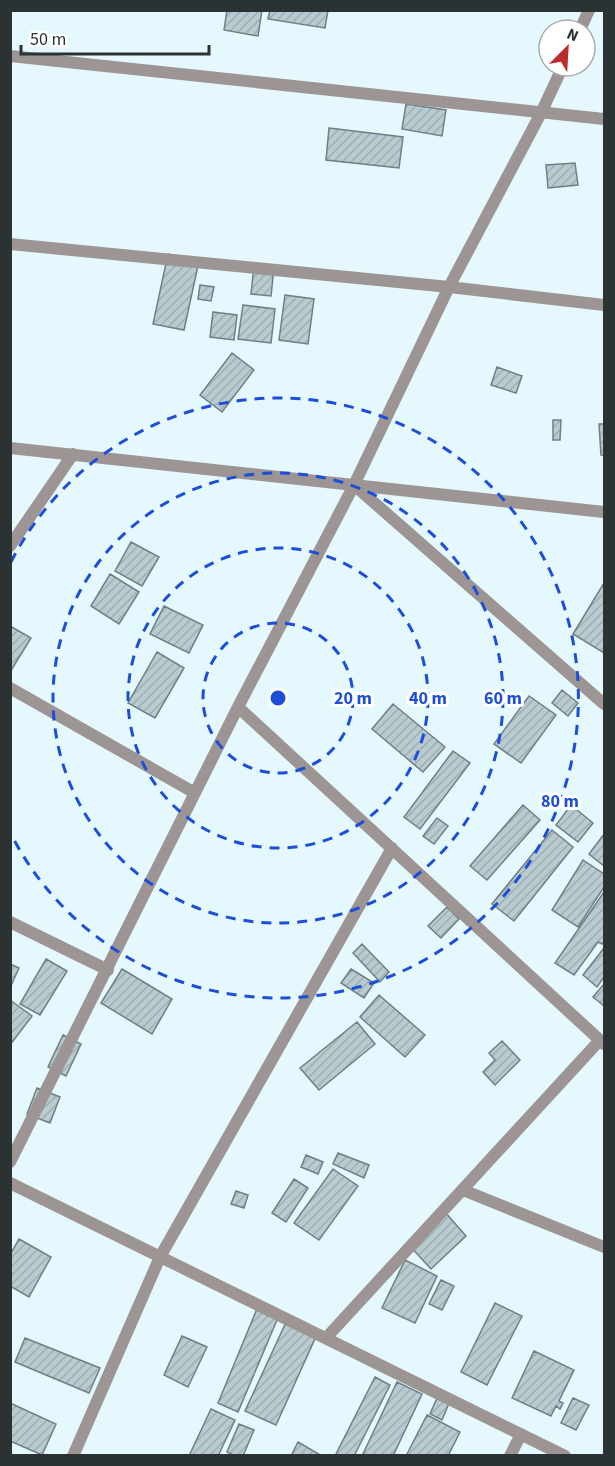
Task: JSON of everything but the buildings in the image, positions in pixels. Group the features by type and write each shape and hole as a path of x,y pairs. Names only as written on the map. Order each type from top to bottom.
{"street":[{"path":"10,56 604,119"},
{"path":"10,1162 238,707 354,485 449,287 557,78"},
{"path":"10,244 449,287 604,305"},
{"path":"10,448 604,512"},
{"path":"10,546 73,454"},
{"path":"354,485 604,704"},
{"path":"10,688 195,793"},
{"path":"238,707 602,1042 326,1338"},
{"path":"75,1455 160,1257 392,848"},
{"path":"10,922 108,970"},
{"path":"10,1183 565,1455"},
{"path":"463,1190 604,1247"},
{"path":"510,1455 520,1434"}]}
